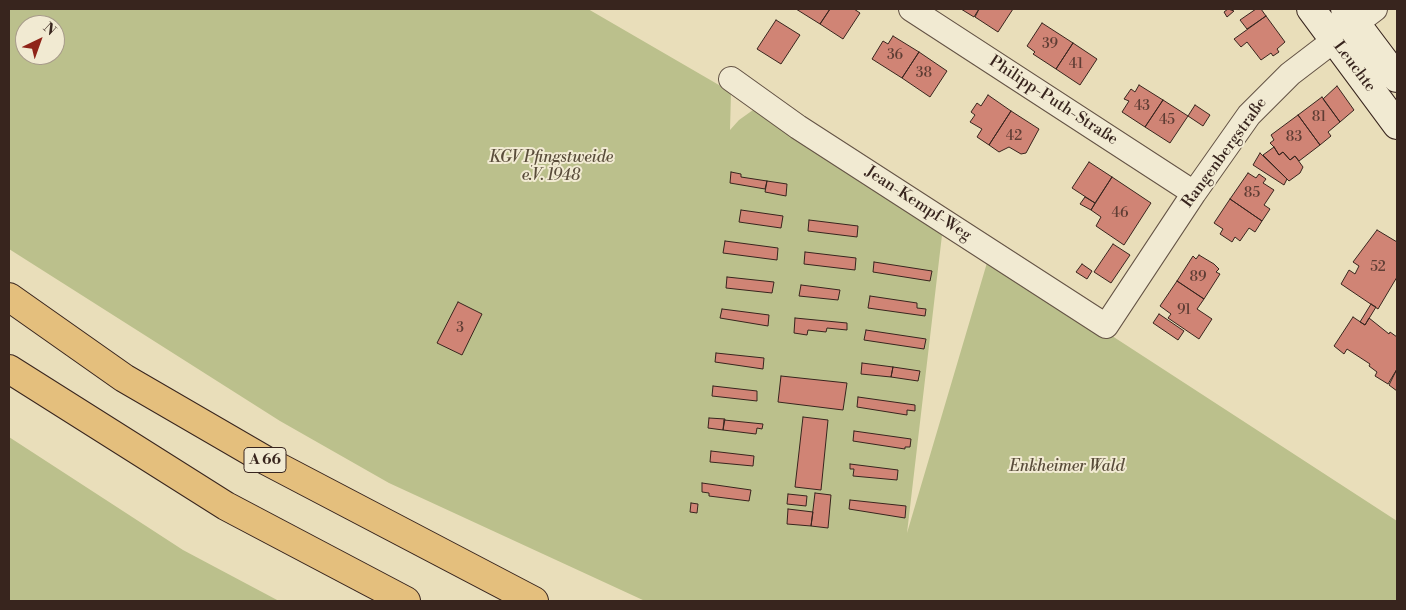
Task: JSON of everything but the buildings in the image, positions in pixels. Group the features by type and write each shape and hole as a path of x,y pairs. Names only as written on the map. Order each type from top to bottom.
{"highway":[{"name":"A 66","path":"9,297 124,378 267,461 534,601"},
{"path":"9,369 226,506 406,601"}],"street":[{"name":"Philipp-Puth-Straße","path":"911,9 1194,193"},
{"name":"Leuchte","path":"1311,9 1397,125"},
{"name":"Rangenbergstraße","path":"1106,326 1194,193 1236,132 1260,102 1290,74 1334,40 1359,14"},
{"name":"Leuchte","path":"1359,14 1397,78"},
{"name":"Jean-Kempf-Weg","path":"732,79 798,127 1106,326"}],"green space":[{"path":"9,9 588,9 731,92 730,130 739,120 753,110 942,235 907,533 989,256 1397,521 1397,601 645,601 389,483 280,421 9,249"},
{"path":"9,437 183,550 279,601 9,601"}],"park label":[{"name":"KGV Pfingstweide e.V. 1948","path":"551,167"},
{"name":"Enkheimer Wald","path":"1067,467"}]}
